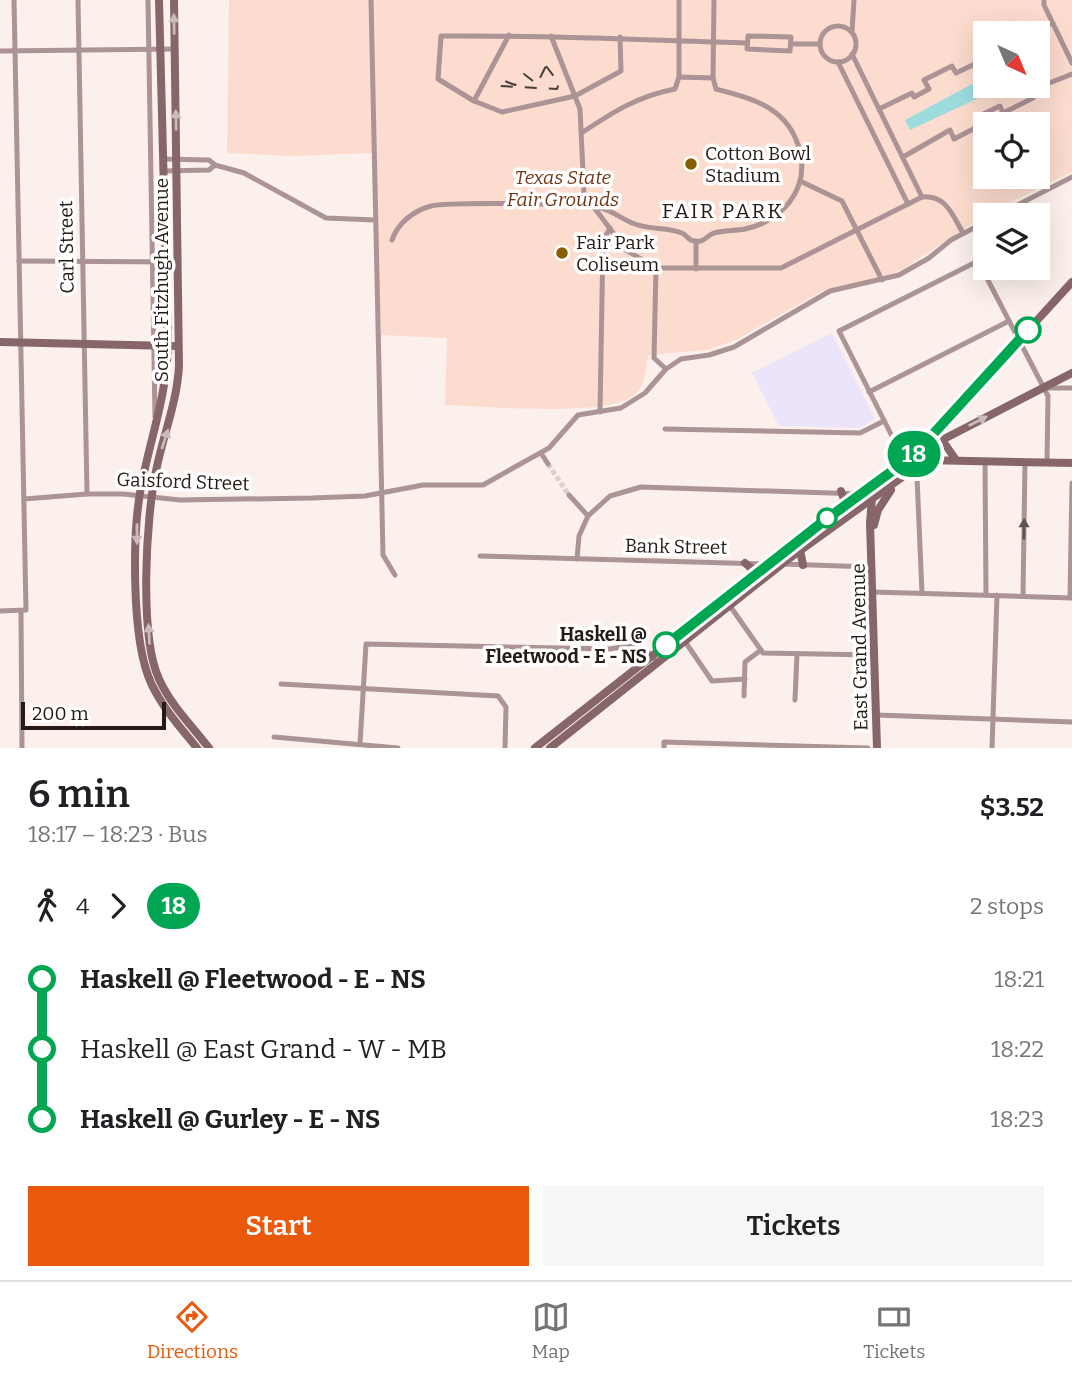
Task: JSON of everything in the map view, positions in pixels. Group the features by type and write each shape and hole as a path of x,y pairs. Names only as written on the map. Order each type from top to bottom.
{"main road":[{"name":"South Fitzhugh Avenue","path":"159,0 168,346 164,399 139,496 137,544 140,644 145,668 189,731 197,748"},
{"name":"South Fitzhugh Avenue","path":"166,700 154,667 149,635 148,542 151,498 176,400 180,346 174,0"},
{"path":"535,748 730,606 848,510 861,494 905,462 936,432 1072,282"},
{"path":"0,342 180,346"},
{"path":"683,638 769,564 848,510 871,500 914,468 942,440 1072,373"},
{"path":"936,432 956,460"},
{"path":"922,460 1072,463"},
{"path":"871,500 884,478"},
{"path":"861,494 871,500 878,510 901,478"},
{"path":"841,491 848,510"},
{"name":"East Grand Avenue","path":"871,500 877,748"},
{"path":"848,510 863,515 870,523"},
{"name":"East Grand Avenue","path":"872,545 878,510"},
{"path":"800,550 803,565"},
{"path":"745,563 751,568 752,577"},
{"path":"550,748 655,659"},
{"name":"South Fitzhugh Avenue","path":"189,731 209,748"}],"street":[{"path":"14,0 24,499 22,748"},
{"name":"Carl Street","path":"78,0 87,494"},
{"name":"South Fitzhugh Avenue","path":"148,0 156,430"},
{"path":"371,0 383,555 395,575"},
{"path":"583,132 626,104 652,93 675,89 679,77 679,0"},
{"path":"696,242 713,233 747,229 773,219 787,207 800,181 802,162 798,146 783,118 760,102 716,89 713,78 714,0"},
{"path":"838,62 852,54 856,43 852,32 854,0"},
{"path":"1044,0 1072,63"},
{"path":"852,32 834,26 824,33 820,44 825,56 838,62 908,204"},
{"path":"474,102 509,35"},
{"path":"620,37 621,71 575,96 502,112 474,102 439,82 441,36 620,37 747,43"},
{"path":"551,36 575,96 583,132 584,194 632,256 656,268 781,268 922,197 935,196 943,201 963,233"},
{"path":"748,36 791,37 790,44 790,51 747,49 748,36"},
{"path":"790,44 820,44"},
{"path":"0,51 175,49"},
{"path":"852,54 922,197"},
{"path":"880,109 912,93 914,97 929,89 924,80 953,66 956,74 973,65"},
{"path":"902,157 950,130 954,139 983,124 979,116 1000,106 1003,113 1033,98 1029,91 1072,75"},
{"path":"679,77 713,78"},
{"path":"163,159 209,160 215,165 244,173 326,218 375,220"},
{"path":"163,171 209,170 215,165"},
{"path":"1021,203 1072,177"},
{"path":"800,181 839,198 882,280"},
{"path":"392,240 406,220 435,205 592,206 605,209 635,225 683,234 696,242"},
{"path":"600,412 603,241 610,228"},
{"path":"656,268 654,358 666,369 681,359 719,352 750,339 822,295 882,280 918,266 973,228"},
{"path":"696,242 696,269"},
{"path":"905,462 839,331 977,259 1048,396 1047,462"},
{"path":"19,261 179,262"},
{"path":"1062,293 1072,289"},
{"path":"869,392 1009,321"},
{"path":"379,359 387,359"},
{"name":"Gaisford Street","path":"24,499 87,494 180,500 299,498 382,493 423,485 487,484 550,448 571,419 585,412 621,408 658,382 666,369"},
{"path":"1043,388 1072,388"},
{"path":"666,429 860,433 884,421"},
{"path":"541,453 548,464"},
{"path":"985,460 986,595"},
{"path":"1023,596 1025,462"},
{"path":"914,468 917,477 922,593"},
{"path":"873,592 1071,597 1072,483"},
{"path":"577,559 579,536 588,516 610,496 641,486 841,491 861,494"},
{"path":"569,495 588,516"},
{"name":"Bank Street","path":"480,556 872,567"},
{"path":"992,748 998,596"},
{"path":"730,606 763,653 874,655"},
{"path":"0,611 24,611"},
{"path":"683,638 712,681 745,679"},
{"path":"360,744 366,644 610,649 632,644 640,646 655,659"},
{"path":"744,696 746,660 761,650"},
{"path":"795,700 797,654"},
{"path":"281,684 502,698 506,706 505,748"},
{"path":"876,715 1072,722"},
{"path":"274,737 398,748"},
{"path":"664,745 868,748"}],"shaded area":[{"path":"832,333 875,419 860,428 779,426 752,373"}],"green space":[{"name":"Texas State Fair Grounds","path":"229,0 1072,0 1072,172 1050,183 1050,112 973,112 973,189 1038,189 1009,203 973,203 973,223 903,269 886,276 822,291 736,340 707,350 648,355 641,386 634,395 620,402 573,409 445,405 447,338 381,335 373,153 291,156 227,153"}],"water":[{"path":"973,83 973,98 978,98 910,130 905,120"}],"tunnel":[{"path":"548,464 569,495"}],"railway":[{"path":"546,66 559,83 557,89 499,86 502,80 515,85 524,74 537,84 546,66"}],"bus line":[{"name":"18","path":"666,645 820,524 914,455 1028,330"}],"place":[{"name":"Cotton Bowl Stadium","path":"691,164"},
{"name":"Fair Park Coliseum","path":"562,253"},
{"name":"Haskell @ Fleetwood - E - NS","path":"666,645"}],"district":[{"name":"FAIR PARK","path":"723,211"}]}
